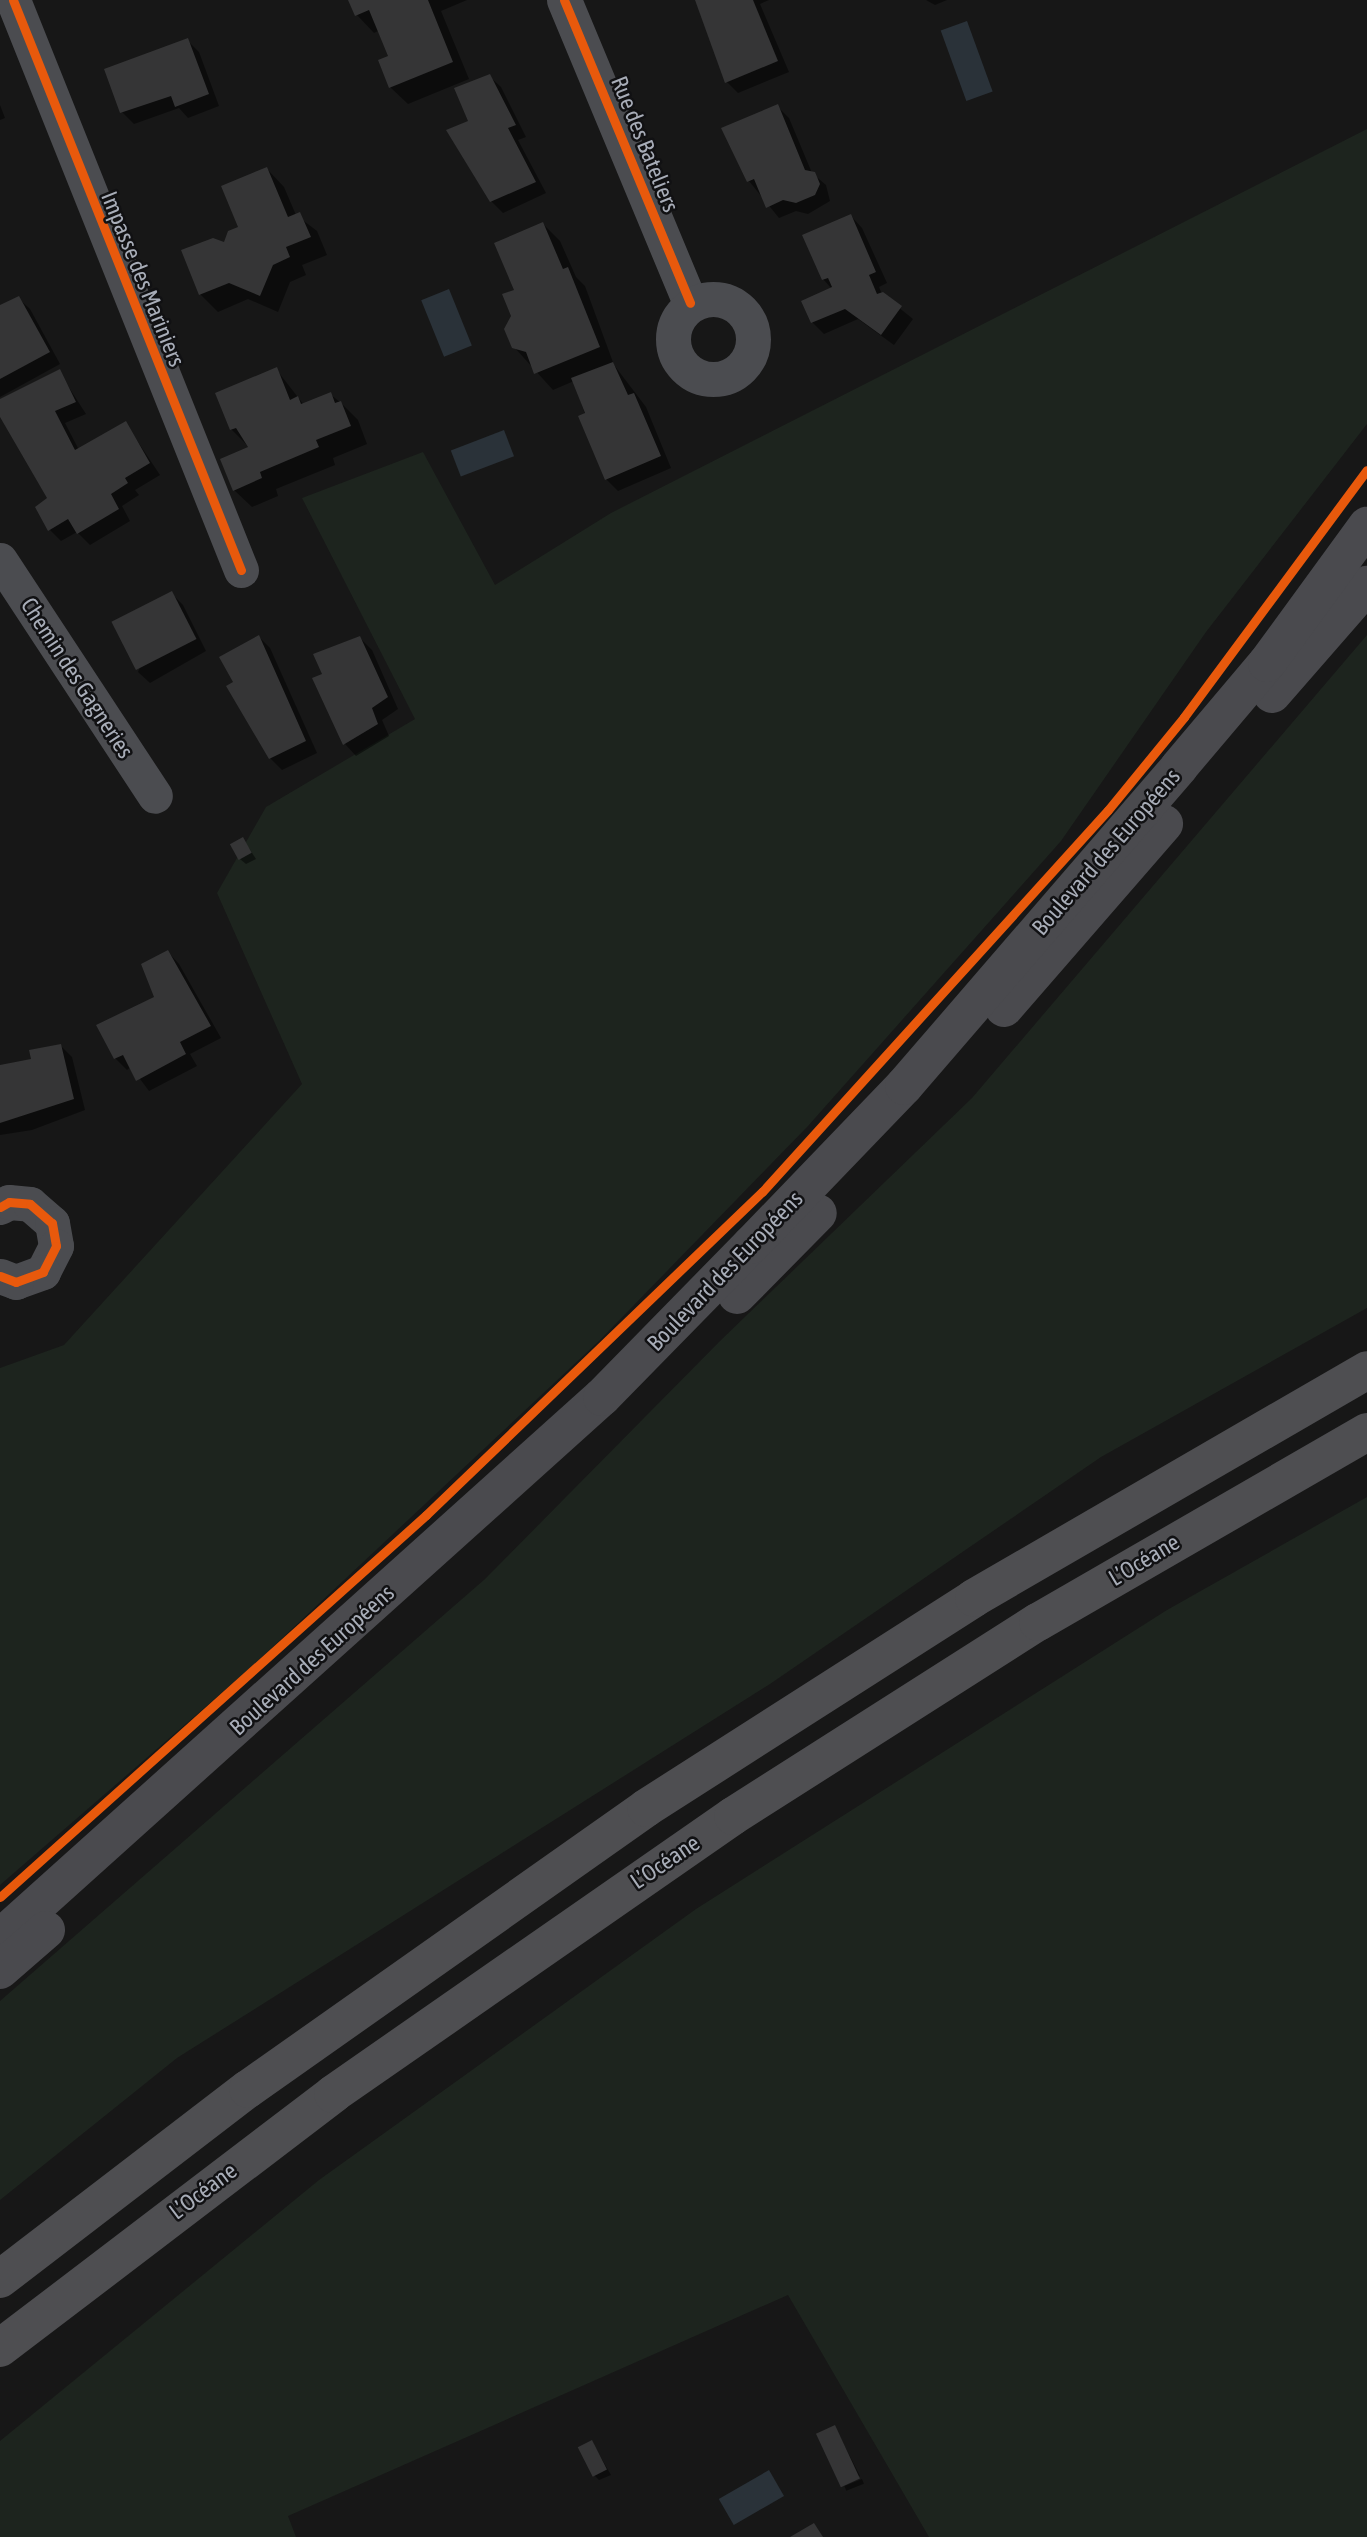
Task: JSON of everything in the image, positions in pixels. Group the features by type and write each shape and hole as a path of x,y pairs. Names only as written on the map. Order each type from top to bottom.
{"highway":[{"path":"0,2279 248,2089 646,1808 974,1598 1367,1370"},
{"name":"L’Océane","path":"0,2348 333,2094 721,1824 1038,1622 1367,1432"}],"main road":[{"name":"Boulevard des Européens","path":"0,1938 602,1397 751,1245 904,1086 1179,767 1267,663 1367,526"},
{"name":"Boulevard des Européens","path":"0,1970 531,1490 777,1257 1079,927 1367,585"}],"street":[{"name":"Impasse des Mariniers","path":"13,0 241,570"},
{"name":"Rue des Bateliers","path":"564,0 690,303"},
{"name":"Chemin des Gagneries","path":"0,560 155,796"},
{"path":"0,1207 9,1202 30,1204 52,1223 56,1246 43,1272 16,1282 0,1276"}],"shaded area":[{"path":"967,21 993,91 966,101 941,31"},
{"path":"1367,129 1367,424 1206,632 1061,841 808,1126 600,1340 248,1670 0,1885 0,1368 64,1345 302,1084 217,893 266,807 415,719 302,498 423,452 495,585 611,513"},
{"path":"449,289 472,346 444,357 421,300"},
{"path":"504,430 514,456 461,477 451,450"},
{"path":"1367,635 1367,1308 1101,1457 770,1684 177,2058 0,2200 0,2001 485,1579 720,1341 972,1098"},
{"path":"1367,1497 1367,2537 929,2537 788,2295 288,2516 296,2537 0,2537 0,2441 319,2180 696,1909 1167,1610"},
{"path":"769,2470 784,2496 734,2525 719,2499"}],"building":[{"path":"348,0 428,0 453,62 389,88 378,60 388,56 369,10 355,16"},
{"path":"695,0 753,0 778,61 725,83"},
{"path":"188,38 209,94 175,107 171,96 120,113 104,69"},
{"path":"490,74 516,125 508,128 536,182 490,202 446,130 468,121 454,88"},
{"path":"778,104 805,170 815,172 820,184 815,195 796,203 783,200 766,208 754,179 747,182 721,128"},
{"path":"267,167 288,217 300,212 311,237 286,247 290,257 273,265 260,296 229,283 199,295 181,250 213,238 224,242 228,231 238,227 221,186"},
{"path":"851,214 876,272 869,275 877,294 883,292 902,306 881,335 845,309 811,323 801,301 832,287 828,278 822,280 802,235"},
{"path":"543,222 563,269 568,267 600,347 534,374 526,352 512,348 504,329 511,316 502,294 514,290 494,243"},
{"path":"19,296 50,352 0,379 0,305"},
{"path":"613,362 628,395 634,393 661,456 605,480 578,416 585,413 571,378"},
{"path":"277,367 290,400 298,396 301,404 331,392 335,403 341,401 351,426 316,440 319,447 260,472 262,478 233,491 220,459 248,447 236,428 230,430 215,393"},
{"path":"60,369 76,402 55,411 75,450 126,421 150,463 125,478 128,483 111,494 119,509 77,534 68,519 48,531 35,507 47,498 0,417 0,399"},
{"path":"172,591 197,639 136,670 111,622"},
{"path":"259,635 306,741 269,759 226,686 233,682 219,657"},
{"path":"360,636 388,697 372,708 378,724 343,745 312,678 322,674 313,654"},
{"path":"243,837 252,853 239,860 230,844"},
{"path":"168,950 211,1026 180,1042 186,1054 136,1081 123,1055 114,1059 96,1025 154,997 141,964"},
{"path":"61,1044 74,1099 0,1123 0,1065 31,1059 29,1050"},
{"path":"835,2425 860,2478 841,2487 816,2434"},
{"path":"592,2440 607,2469 593,2477 578,2447"},
{"path":"814,2523 823,2537 790,2537"}],"cycle path":[{"path":"13,0 241,570"},
{"path":"564,0 690,303"},
{"path":"0,1897 426,1515 762,1192 1108,810 1184,717 1367,470"},
{"path":"0,1207 9,1202 30,1204 52,1223 56,1246 43,1272 16,1282 0,1276"}]}
